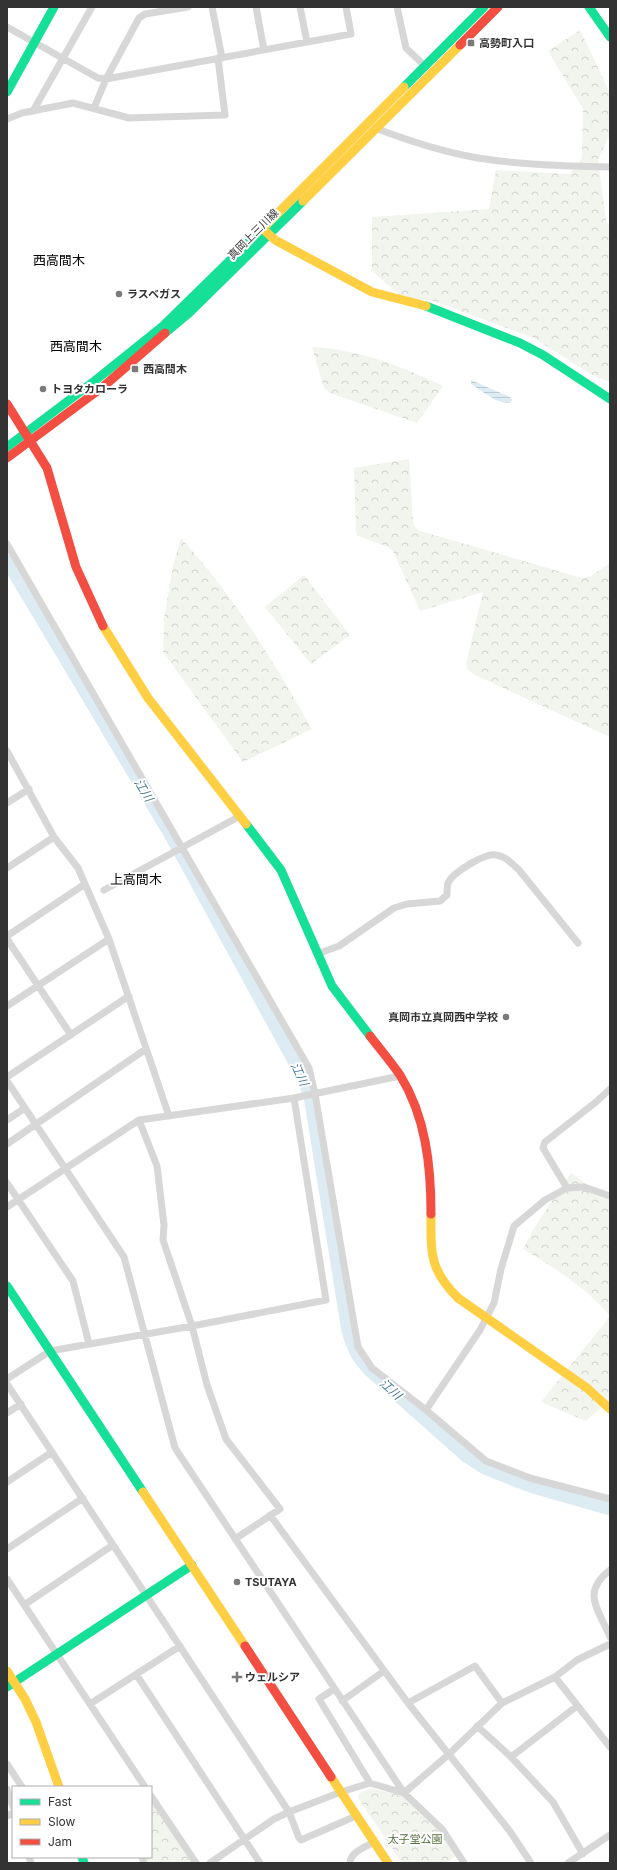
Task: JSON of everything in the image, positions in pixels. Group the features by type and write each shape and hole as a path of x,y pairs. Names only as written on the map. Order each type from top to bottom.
{"main road":[{"path":"7,92 54,7"},
{"path":"589,7 610,37"},
{"name":"真岡上三川線","path":"266,232 425,66 490,9"},
{"name":"真岡上三川線","path":"7,458 29,436 143,344 266,232 375,128 490,9"},
{"path":"266,232 275,240 372,292 427,306 520,343 543,355 610,399"},
{"path":"7,404 29,436 52,480 76,567 107,635 148,698 281,870 316,954 332,986 400,1076 418,1115 428,1151 431,1196 431,1254 436,1270 447,1287 458,1298 587,1388 610,1409"},
{"name":"真岡上三川線","path":"7,447 29,436"},
{"path":"7,1286 388,1863"},
{"path":"11,1685 192,1566"},
{"path":"7,1671 11,1685 36,1722 59,1786"}],"street":[{"path":"33,111 92,7"},
{"path":"94,108 106,78 139,18 145,14 188,7"},
{"path":"7,119 33,111 74,103 94,108 115,116 129,118 225,115 220,58 212,7"},
{"path":"256,7 264,50"},
{"path":"300,7 307,42"},
{"path":"7,27 98,78 106,78 351,34 346,7"},
{"path":"397,7 406,48 425,66"},
{"path":"375,128 412,142 478,158 515,163 610,167"},
{"path":"7,544 308,1068 316,1094 358,1347 372,1368 426,1410 486,1461 530,1478 610,1499"},
{"path":"7,751 54,837 78,868 109,938 169,1116"},
{"path":"7,803 29,789"},
{"path":"104,890 240,816"},
{"path":"7,868 54,837"},
{"path":"316,954 339,946 394,908 407,904 440,901 447,895 448,883 452,877 472,862 494,854 502,856 520,870 578,943"},
{"path":"7,936 85,884"},
{"path":"7,1006 109,938"},
{"path":"7,939 70,1035"},
{"path":"7,1077 129,996"},
{"path":"7,1144 146,1049"},
{"path":"7,1207 139,1120 294,1098 400,1076"},
{"path":"7,1082 124,1257 175,1448 404,1793 442,1829 464,1863"},
{"path":"567,1188 543,1148 545,1142 596,1102 610,1089"},
{"path":"7,1379 50,1351 192,1326 326,1300 294,1098"},
{"path":"7,1120 25,1108"},
{"path":"139,1120 157,1166 164,1224 163,1240 192,1326 207,1386 226,1439 280,1508 235,1540"},
{"path":"7,1183 73,1281 90,1344"},
{"path":"426,1410 486,1318 494,1303 501,1268 514,1226 545,1200 567,1188 584,1187 610,1196"},
{"path":"7,1384 289,1812 299,1838 301,1840 356,1816"},
{"path":"7,1413 21,1404"},
{"path":"7,1482 52,1452"},
{"path":"7,1549 83,1498"},
{"path":"270,1515 384,1672 448,1755 509,1830 531,1863"},
{"path":"24,1605 114,1545"},
{"path":"610,1570 599,1578 594,1587 593,1595 610,1637"},
{"path":"7,1579 144,1786"},
{"path":"404,1793 448,1755 502,1703 555,1677 577,1660 610,1644"},
{"path":"90,1704 180,1646"},
{"path":"408,1703 475,1666 502,1703"},
{"path":"342,1701 384,1672"},
{"path":"136,1674 260,1863"},
{"path":"555,1677 610,1747"},
{"path":"334,1689 319,1699 370,1783"},
{"path":"511,1757 577,1706"},
{"path":"477,1726 511,1757 553,1802 583,1854"},
{"path":"7,1764 21,1786"},
{"path":"210,1863 289,1812 341,1792 370,1783 404,1793"},
{"path":"7,1790 12,1804"},
{"path":"152,1797 196,1863"},
{"path":"568,1863 610,1835"},
{"path":"350,1863 350,1860 355,1853 374,1842"}],"green space":[{"path":"580,30 610,93 610,134 598,160 606,220 610,226 610,382 592,375 534,338 431,300 405,300 371,270 372,217 489,209 496,170 570,174 582,158 583,109 548,51"},
{"path":"312,347 346,351 379,360 395,365 443,386 417,423 330,393 324,388"},
{"path":"409,459 413,521 415,527 420,531 582,578 591,576 610,563 610,737 475,675 467,669 466,664 483,592 420,611 393,551 388,547 358,536 356,532 354,468"},
{"path":"181,538 218,582 252,630 268,654 312,729 243,762 163,652 164,618 173,566"},
{"path":"304,575 350,635 311,664 265,607"},
{"path":"571,1173 593,1189 610,1197 610,1400 586,1421 541,1402 608,1319 609,1315 580,1287 523,1249 534,1228"},
{"name":"太子堂公園","path":"371,1788 403,1796 439,1830 456,1856 446,1863 402,1863 358,1798 360,1793"},
{"path":"152,1803 192,1863 148,1863 146,1858 152,1858"}],"shaded area":[{"path":"471,380 510,397 512,400 511,402 501,402 490,397 471,384"}],"waterway":[{"name":"江川","path":"7,561 170,834 300,1072 310,1096 348,1331 352,1344 358,1355 369,1370 466,1456 485,1468 530,1486 610,1509"}],"traffic: fast":[{"path":"7,92 54,7"},
{"path":"404,87 484,7"},
{"path":"589,7 610,37"},
{"path":"165,333 189,313 303,201"},
{"path":"7,447 97,379 163,326 264,227"},
{"path":"426,306 520,343 543,355 610,399"},
{"path":"246,824 281,870 332,986 370,1036"},
{"path":"7,1286 143,1492"},
{"path":"7,1687 192,1565"},
{"path":"82,1858 84,1863"}],"traffic: slow":[{"path":"303,201 460,45"},
{"path":"264,227 404,87"},
{"path":"263,229 275,240 372,292 426,306"},
{"path":"103,626 148,698 246,824"},
{"path":"431,1214 431,1240 434,1260 442,1278 458,1298 587,1388 610,1409"},
{"path":"143,1492 245,1646"},
{"path":"7,1671 25,1699 36,1722 59,1786"},
{"path":"331,1777 388,1863"}],"traffic: jam":[{"path":"460,45 498,7"},
{"path":"7,458 104,386 165,333"},
{"path":"7,404 47,468 76,567 103,626"},
{"path":"370,1036 400,1075 416,1108 428,1160 431,1214"},
{"path":"245,1646 331,1777"}],"place":[{"name":"高勢町入口","path":"471,43"},
{"name":"ラスベガス","path":"119,294"},
{"name":"西高間木","path":"135,369"},
{"name":"トヨタカローラ","path":"43,389"},
{"name":"真岡市立真岡西中学校","path":"506,1017"},
{"name":"TSUTAYA","path":"237,1582"},
{"name":"ウェルシア","path":"237,1677"}],"district":[{"name":"西高間木","path":"59,260"},
{"name":"西高間木","path":"76,346"},
{"name":"上高間木","path":"136,879"}]}
